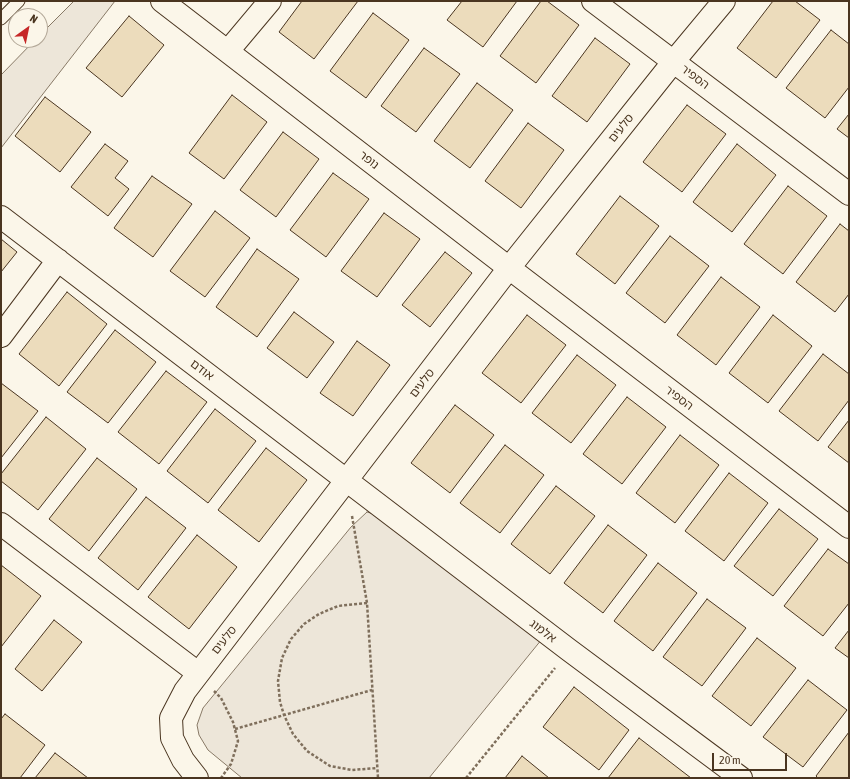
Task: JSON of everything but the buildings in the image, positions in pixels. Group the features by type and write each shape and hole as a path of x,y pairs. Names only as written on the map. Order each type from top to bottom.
{"street":[{"name":"נופר","path":"162,1 509,268"},
{"path":"228,51 270,1"},
{"path":"593,1 674,61"},
{"name":"סלעים","path":"197,778 183,760 172,738 171,718 185,691 509,268 674,61 724,1"},
{"name":"הספיר","path":"674,61 849,194"},
{"name":"אודם","path":"1,217 346,481"},
{"path":"1,336 58,260"},
{"name":"הספיר","path":"509,268 849,527"},
{"name":"אלמוג","path":"346,481 740,778"},
{"path":"1,524 198,674"}],"lane":[{"path":"1,19 19,1"}],"path":[{"path":"346,481 367,603 378,778"},
{"path":"367,603 338,606 319,614 304,624 291,639 282,658 278,681 280,702 284,715 293,734 307,752 330,766 352,770 377,768"},
{"path":"466,778 569,650"},
{"path":"198,674 220,698 233,722 238,741 232,764 221,778"},
{"path":"235,729 372,690"}],"shaded area":[{"path":"74,1 115,1 1,148 1,75 27,48 48,48 48,27"},
{"path":"367,512 378,515 542,639 429,778 242,778 208,750 199,735 197,725 203,708 351,527"}]}
